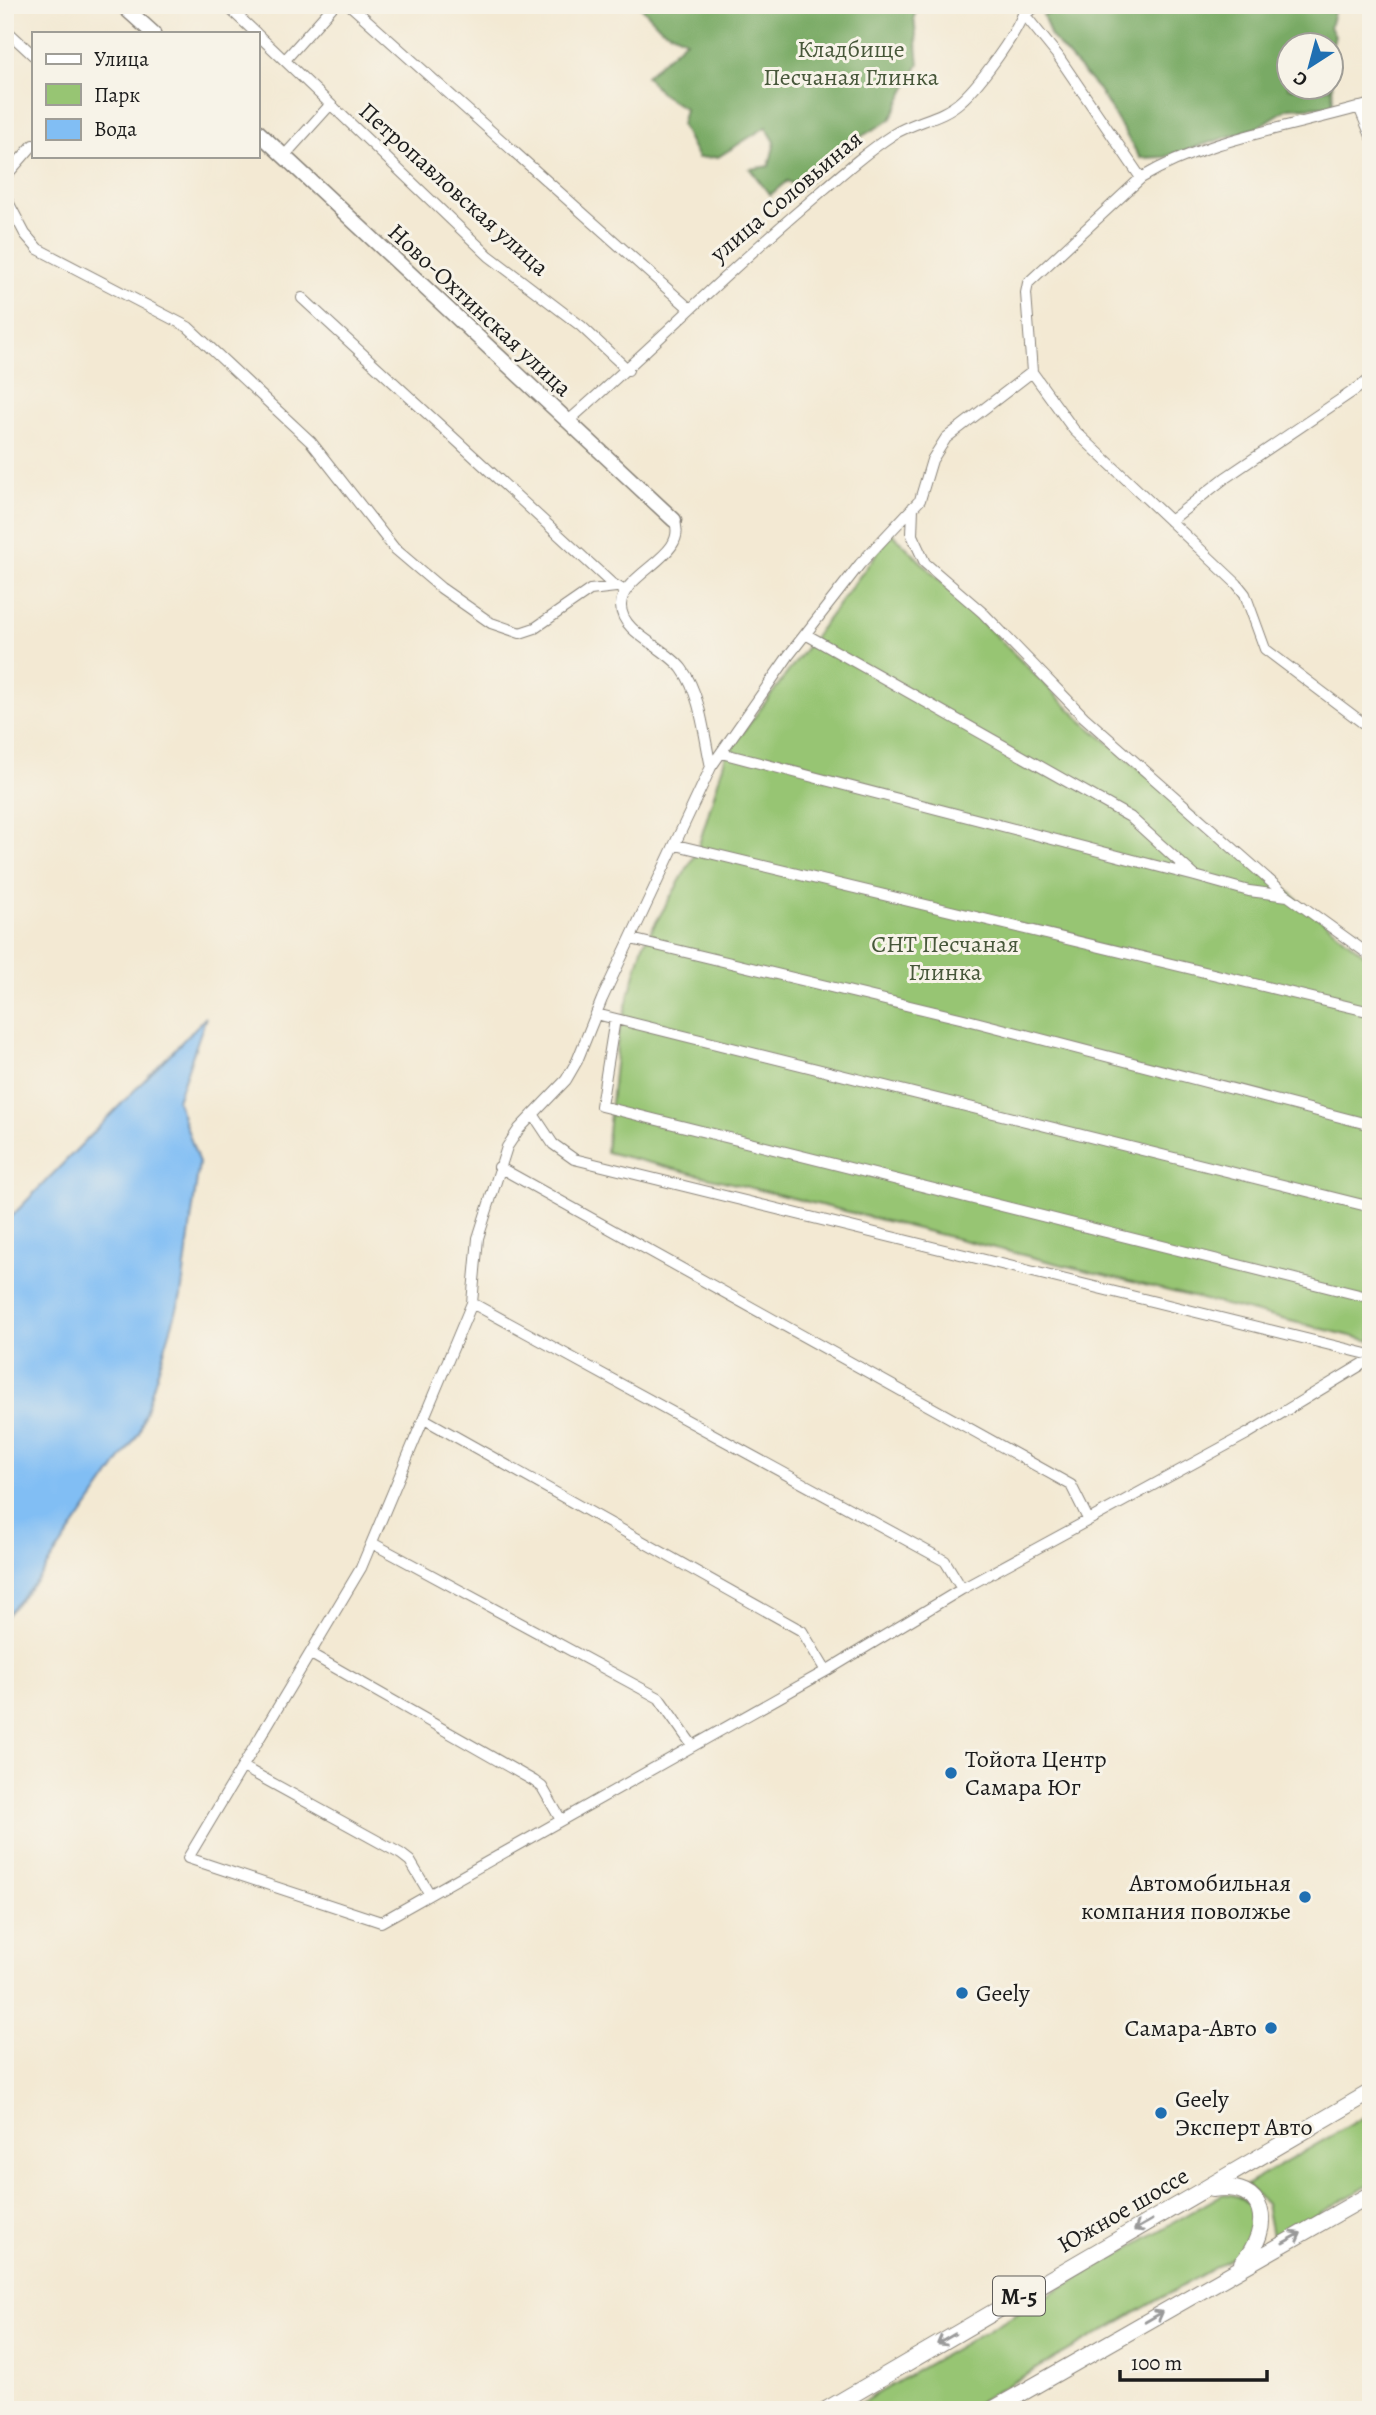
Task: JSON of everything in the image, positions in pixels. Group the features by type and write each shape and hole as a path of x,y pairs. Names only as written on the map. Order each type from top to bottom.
{"main road":[{"name":"Южное шоссе","path":"826,2410 1371,2092"},
{"path":"1202,2191 1230,2186 1253,2198 1259,2207 1263,2219 1261,2232 1248,2256 1233,2272"},
{"path":"992,2410 1371,2194"}],"street":[{"path":"122,5 145,31"},
{"name":"Петропавловская улица","path":"226,5 255,32"},
{"path":"285,60 334,5"},
{"path":"350,5 690,309"},
{"path":"1039,5 1024,10 1141,178"},
{"name":"улица Соловьиная","path":"567,422 628,370 731,268 859,161 894,134 961,102 1024,10"},
{"path":"5,29 32,54"},
{"name":"Петропавловская улица","path":"259,36 489,256 581,326 628,370"},
{"path":"284,156 330,104"},
{"path":"1371,104 1203,150 1141,178 1028,283 1026,293 1032,372 1074,430 1245,594 1265,649 1371,729"},
{"path":"1359,107 1371,136"},
{"name":"Ново-Охтинская улица","path":"259,133 674,520"},
{"path":"5,177 32,146"},
{"path":"5,196 25,234 38,249 188,327 311,442 394,548 491,623 520,633 536,628 590,590 621,589 669,548 677,533 674,520"},
{"path":"302,298 621,589 621,606 626,625 657,644 682,669 694,692 711,767"},
{"path":"1032,372 946,438 932,460 924,490 913,508 883,536 711,767 566,1080 533,1114 507,1147 478,1238 472,1303 426,1420 361,1568 188,1858 381,1922 826,1671 962,1589 1247,1434 1371,1357"},
{"path":"1170,521 1224,478 1371,379"},
{"path":"913,508 912,536 925,563 983,613 1084,717 1287,896 1371,956"},
{"path":"807,635 1130,817 1195,876"},
{"path":"721,753 1249,891 1287,896"},
{"path":"676,845 1371,1012"},
{"path":"631,939 964,1019 1371,1125"},
{"path":"596,1014 1371,1207"},
{"path":"615,1019 601,1106 1371,1298"},
{"path":"533,1114 562,1153 586,1163 1371,1357"},
{"path":"499,1167 1071,1485 1088,1519"},
{"path":"472,1303 945,1561 962,1589"},
{"path":"426,1420 802,1631 826,1671"},
{"path":"372,1543 659,1698 692,1745"},
{"path":"311,1654 534,1781 542,1787 561,1820"},
{"path":"243,1767 401,1854 410,1861 429,1893"}],"green space":[{"name":"Кладбище Песчаная Глинка","path":"639,5 918,5 914,17 919,64 890,120 857,139 850,152 827,163 801,189 787,181 770,195 750,169 769,166 775,142 766,127 718,157 698,158 681,125 685,109 662,94 646,76 686,40 661,28"},
{"path":"1079,5 1336,5 1330,27 1333,32 1274,32 1274,102 1333,102 1333,106 1289,108 1256,128 1165,157 1140,158 1099,90 1051,37 1043,15"},
{"name":"СНТ Песчаная Глинка","path":"892,533 1082,721 1371,960 1371,1341 606,1152 618,1035 643,945 697,851 726,755"},
{"path":"1371,2113 1371,2184 1277,2237 1272,2236 1266,2204 1246,2185"},
{"path":"1223,2194 1237,2196 1247,2203 1255,2220 1257,2227 1242,2252 964,2410 849,2410"}],"water":[{"path":"206,1017 177,1100 199,1163 181,1296 139,1433 38,1579 5,1617 5,1223"}],"place":[{"name":"Тойота Центр Самара Юг","path":"951,1773"},
{"name":"Автомобильная компания поволжье","path":"1305,1897"},
{"name":"Geely","path":"962,1993"},
{"name":"Самара-Авто","path":"1271,2028"},
{"name":"Geely Эксперт Авто","path":"1161,2113"}]}
